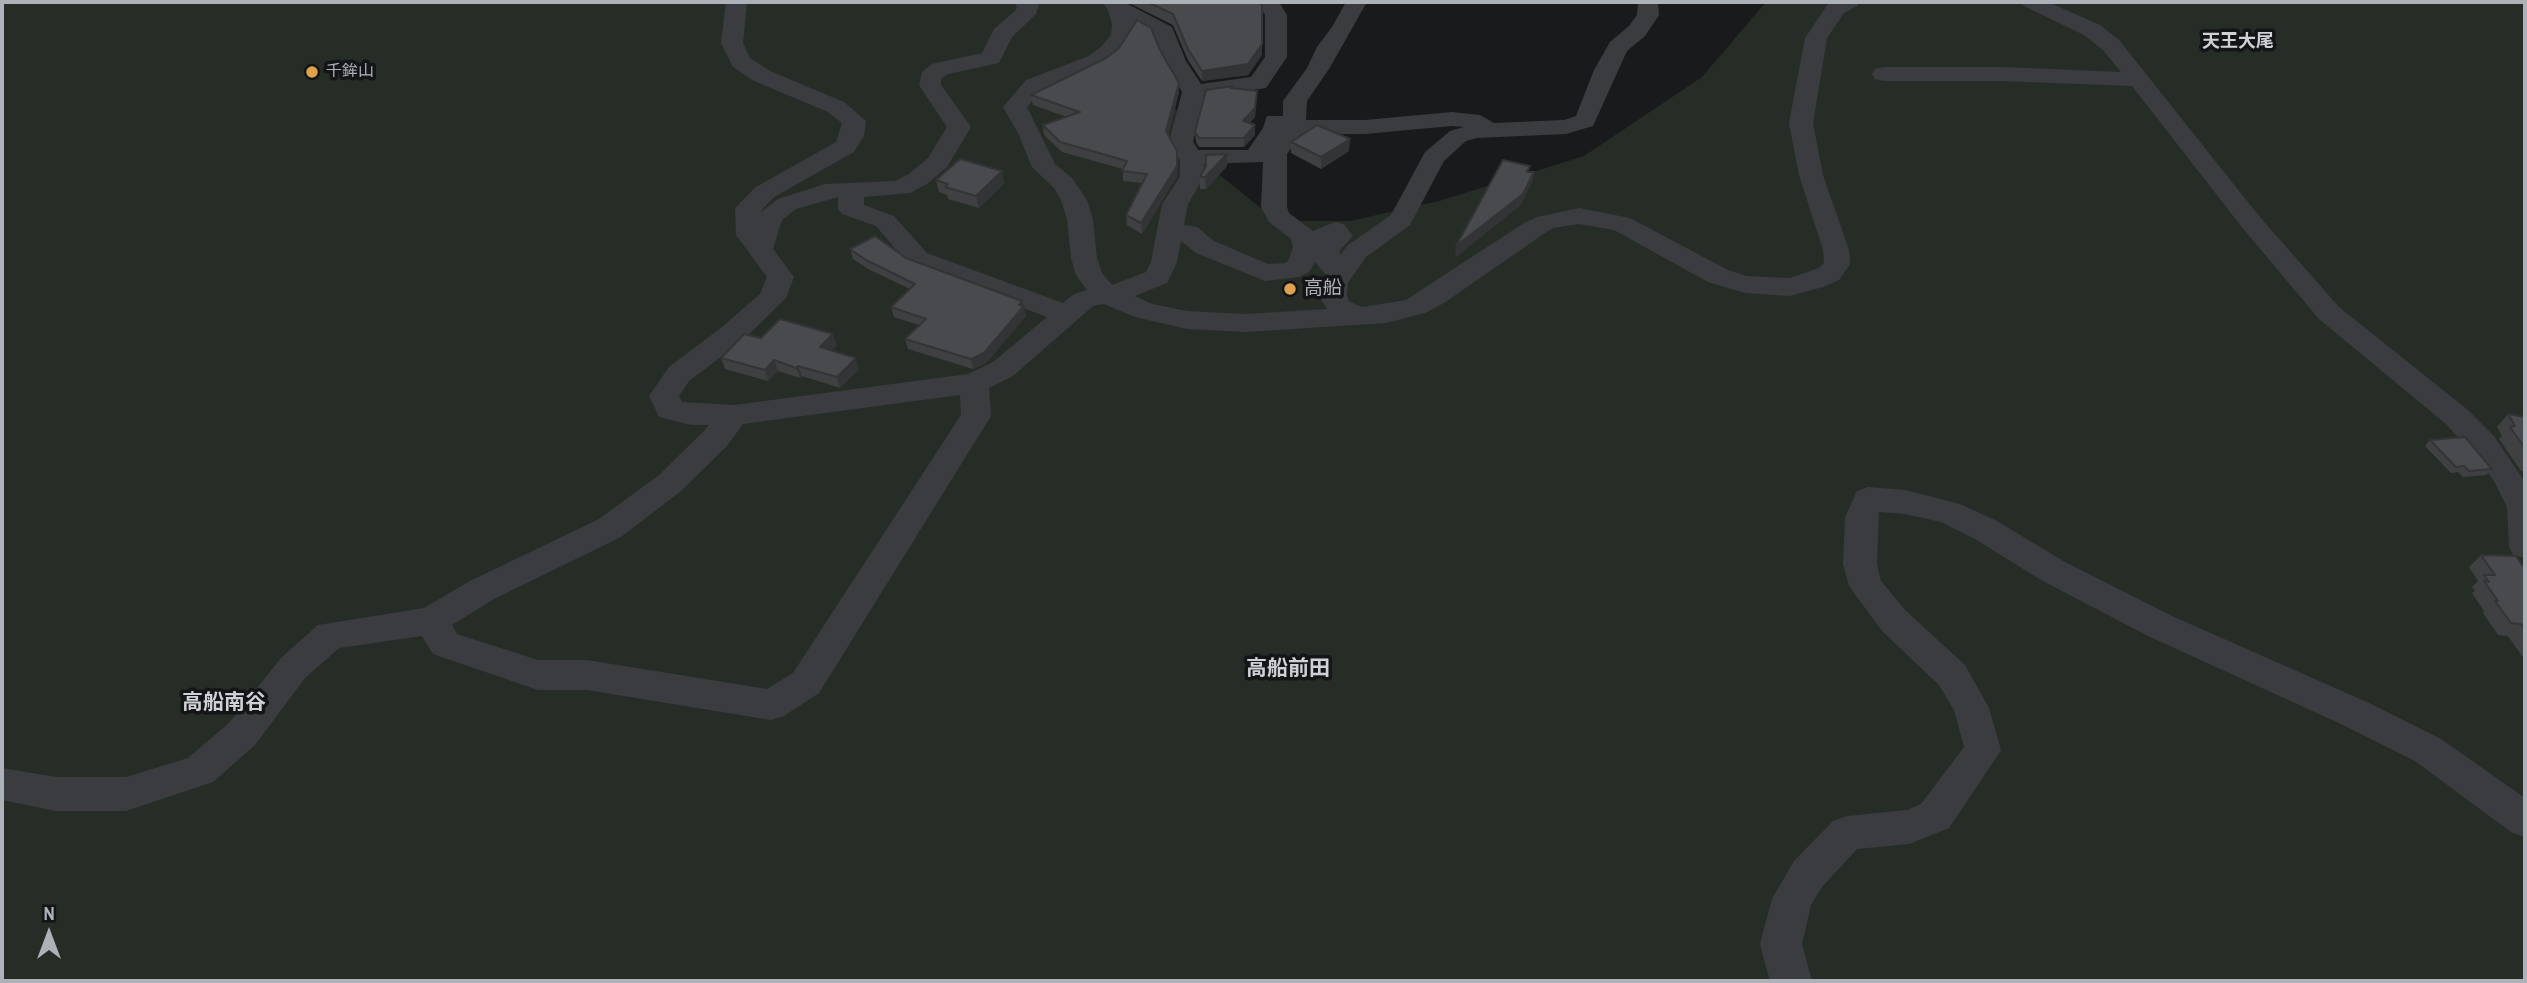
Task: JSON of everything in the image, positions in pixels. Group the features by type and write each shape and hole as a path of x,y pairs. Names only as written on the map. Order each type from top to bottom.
{"street":[{"path":"736,2 732,43 741,62 762,76 836,107 854,121 852,136 845,147 765,192 748,209 749,235 781,277 772,298 732,334 679,374 664,396 670,410 691,415 734,415 974,383 1003,369 1084,300 1130,289 1157,277 1164,262 1175,204 1192,177 1190,157 1181,142 1194,92 1175,61 1164,32 1115,5"},
{"path":"760,250 763,233 771,216 787,204 834,189 851,191 901,188 918,179 938,162 959,127 930,85 930,77 940,69 991,58 1002,34 1025,15 1028,5 1024,2"},
{"path":"1194,92 1258,83 1276,57 1276,15 1268,2"},
{"path":"1168,231 1188,233 1205,247 1265,273 1290,271 1300,266 1306,244 1303,236 1278,217 1273,195 1275,154 1294,126 1295,101 1318,69 1328,47 1342,29 1356,2"},
{"path":"1327,301 1357,251 1401,220 1434,158 1446,144 1458,136 1488,129 1566,127 1585,121 1605,70 1618,47 1637,31 1648,15 1648,2"},
{"path":"1115,5 1124,24 1122,35 1110,51 1097,61 1034,85 1023,94 1016,107 1044,167 1063,183 1074,200 1080,219 1084,258 1089,275 1105,295 1145,311 1187,320 1246,323 1327,301 1360,316 1386,314 1415,307 1434,298 1533,229 1546,222 1579,216 1621,223 1718,276 1745,284 1790,287 1829,274 1837,264 1836,250 1811,175 1801,122 1816,38 1836,9 1850,2"},
{"path":"2031,2 2092,30 2111,45 2250,221 2329,313 2457,417 2483,444 2506,475 2523,508 2525,546"},
{"path":"1883,74 2001,74 2139,79"},
{"path":"1190,157 1255,157 1275,128 1275,99"},
{"path":"1294,126 1365,127 1452,119 1472,120 1488,129"},
{"path":"851,191 851,209 885,221 918,259 1066,314"},
{"path":"1306,244 1335,230 1340,236 1327,248 1327,301"},
{"path":"431,621 445,644 538,676 587,676 771,705 806,683 976,416 974,383"},
{"path":"2,784 55,794 126,794 200,771 242,734 293,668 330,635 431,621 482,590 610,528 670,484 716,438 734,415"},
{"path":"1791,981 1781,944 1792,899 1808,874 1847,833 1909,827 1935,816 1983,750 1971,708 1952,676 1894,621 1866,586 1860,564 1861,517 1868,499 1905,502 1949,512 1986,530 2053,571 2160,626 2356,714 2428,750 2525,820"}],"shaded area":[{"path":"2,2 1117,2 1206,164 1277,221 1350,221 1439,201 1584,156 1702,77 1766,2 2525,2 2525,981 2,981"}],"building":[{"path":"1147,2 1259,2 1262,5 1262,44 1248,64 1202,71 1188,49 1173,14"},
{"path":"1137,20 1151,28 1179,83 1166,131 1177,151 1177,166 1141,223 1126,215 1147,174 1122,171 1127,161 1060,142 1043,125 1080,112 1031,95 1106,58 1119,48"},
{"path":"1233,86 1231,88 1257,91 1255,108 1243,121 1255,125 1244,138 1199,138 1195,132 1206,90"},
{"path":"1317,125 1350,139 1321,157 1291,142"},
{"path":"1227,154 1205,177 1200,177 1206,166 1206,155"},
{"path":"960,159 1002,171 976,196 945,187 948,184 936,180"},
{"path":"1503,160 1530,166 1527,172 1534,172 1523,194 1456,246"},
{"path":"875,236 906,258 1022,301 1019,305 1024,306 984,353 971,359 905,339 926,319 891,307 915,284 850,249"},
{"path":"780,319 833,334 820,347 856,358 837,377 774,360 765,370 721,358 744,334 761,338"},
{"path":"2508,414 2525,417 2525,448 2510,427 2515,426"},
{"path":"2465,437 2492,469 2469,471 2464,466 2456,467 2430,440"},
{"path":"2481,555 2516,556 2525,569 2525,630 2521,624 2511,623 2495,601 2498,601 2484,581 2489,582 2484,575 2495,575"}],"place":[{"name":"千鉾山","path":"312,72"},
{"name":"高船","path":"1290,289"}],"district":[{"name":"天王大尾","path":"2238,42"},
{"name":"高船前田","path":"1288,669"},
{"name":"高船南谷","path":"224,703"}]}
